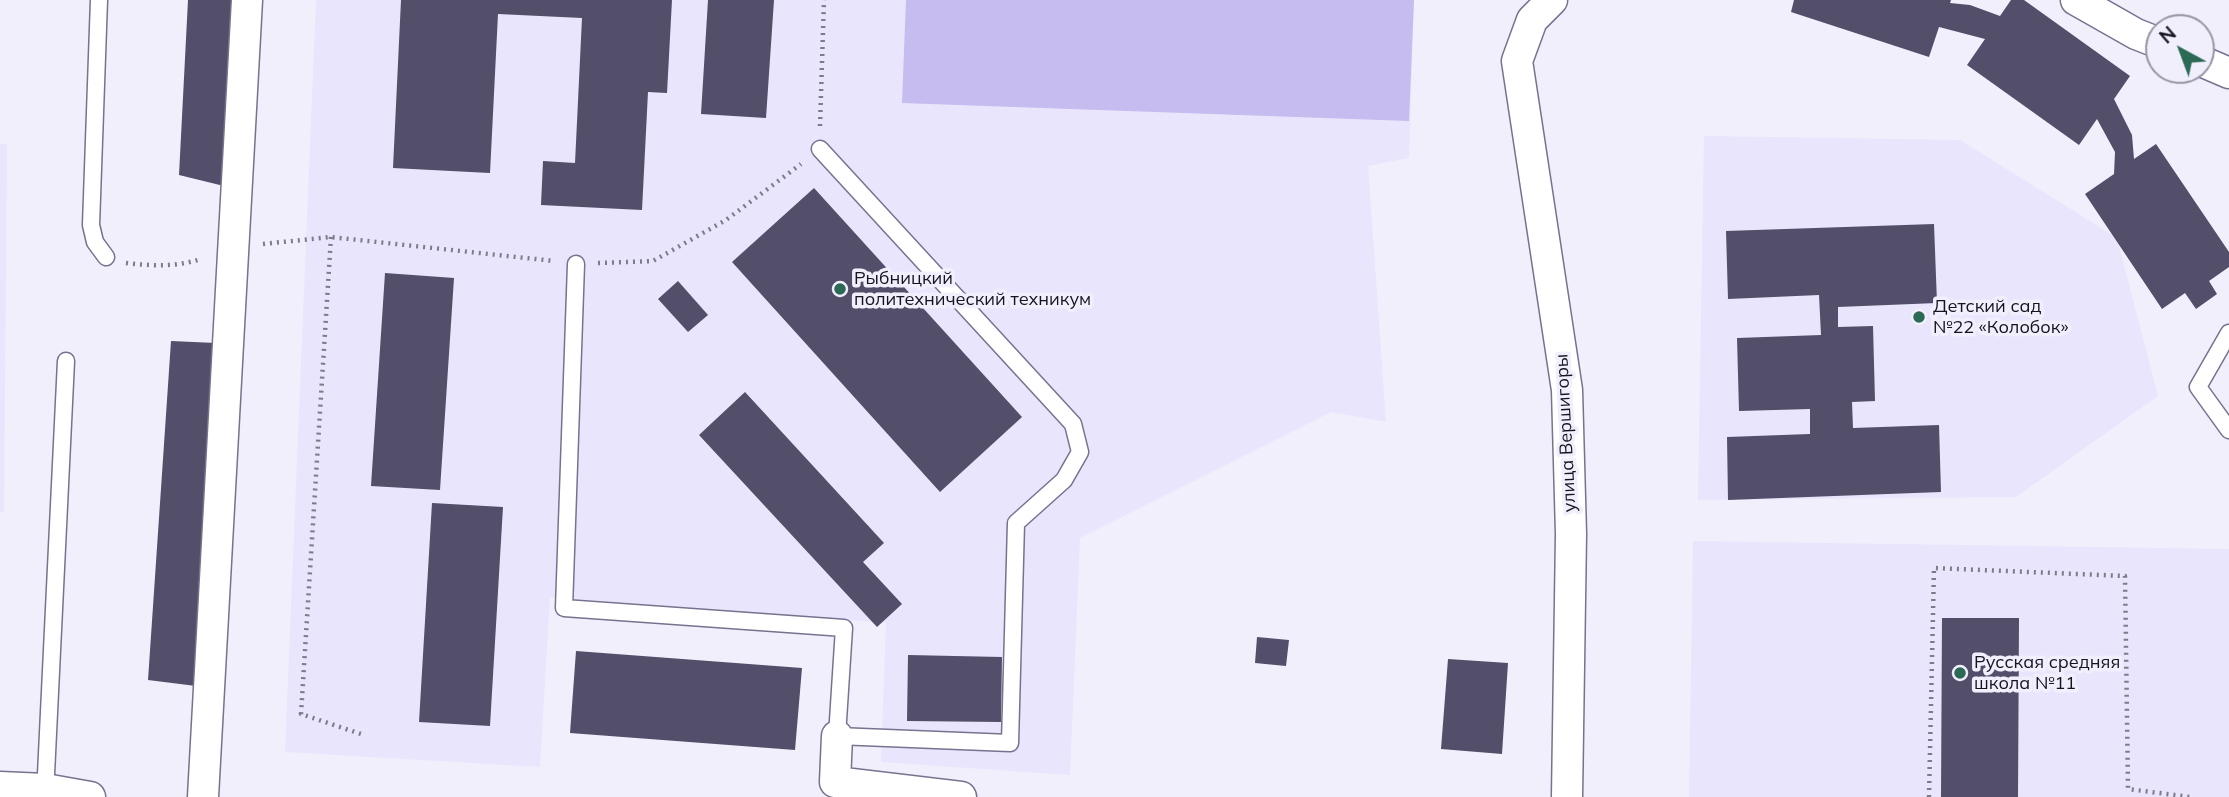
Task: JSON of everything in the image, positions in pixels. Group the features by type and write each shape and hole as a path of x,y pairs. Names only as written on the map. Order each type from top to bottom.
{"street":[{"path":"203,797 247,0"},
{"name":"улица Вершигоры","path":"1552,0 1532,20 1517,61 1567,390 1571,534 1567,797"},
{"path":"2076,0 2145,37"},
{"path":"837,737 835,782 961,797"},
{"path":"0,787 90,797"}],"lane":[{"path":"99,0 91,225 95,242 106,257"},
{"path":"576,264 564,608 844,628 837,737 1010,743 1016,523 1063,480 1080,452 1073,424 820,149"},
{"path":"2229,333 2198,387 2229,430"},
{"path":"45,793 66,361"}],"path":[{"path":"106,257 121,262 155,266 187,263 233,247 331,237 576,264 653,261 726,220 820,149 824,0"},
{"path":"331,237 301,714 364,735"},
{"path":"1929,797 1934,568 2125,576 2128,789 2190,797"}],"shaded area":[{"name":"Рыбницкий политехнический техникум","path":"316,0 1414,0 1409,158 1368,166 1386,422 1331,412 1080,538 1070,775 881,762 886,623 550,597 540,767 285,752"},
{"path":"906,0 1414,0 1409,121 902,103"},
{"name":"Детский сад №22 «Колобок»","path":"1704,136 1960,140 2117,238 2158,396 2016,497 1698,500"},
{"path":"0,144 7,144 4,512 0,512"},
{"name":"Русская средняя школа №11","path":"1693,541 2229,549 2229,797 1689,797"}],"building":[{"path":"188,0 237,0 228,187 179,175"},
{"path":"401,0 672,0 667,93 648,92 642,210 541,205 543,161 575,163 582,18 498,14 490,173 393,168"},
{"path":"708,0 774,0 766,118 701,114"},
{"path":"1794,0 1951,0 1950,3 1970,5 2000,16 2011,0 2024,0 2130,76 2114,99 2132,135 2134,159 2156,144 2229,252 2229,267 2209,281 2217,294 2196,309 2185,293 2162,309 2085,194 2114,174 2115,152 2097,119 2079,145 1967,65 1985,39 1939,27 1929,57 1791,12"},
{"path":"814,188 1022,417 940,492 732,262"},
{"path":"1934,224 1937,303 1838,307 1838,327 1873,326 1875,401 1852,402 1853,428 1939,425 1941,492 1728,500 1727,437 1810,434 1810,409 1739,411 1737,338 1821,335 1819,295 1728,299 1726,231"},
{"path":"385,273 454,278 440,490 371,486"},
{"path":"678,281 708,315 688,332 658,299"},
{"path":"171,341 216,343 196,686 148,680"},
{"path":"745,392 884,543 863,562 902,604 877,627 699,435"},
{"path":"432,503 503,507 490,726 419,722"},
{"path":"1942,618 2019,618 2018,797 1941,797"},
{"path":"1257,637 1289,640 1286,666 1255,663"},
{"path":"576,651 802,668 795,750 570,733"},
{"path":"908,655 1002,657 1001,722 907,721"},
{"path":"1448,659 1508,663 1502,754 1441,749"}],"place":[{"name":"Рыбницкий политехнический техникум","path":"840,289"},
{"name":"Детский сад №22 «Колобок»","path":"1919,317"},
{"name":"Русская средняя школа №11","path":"1960,673"}]}
